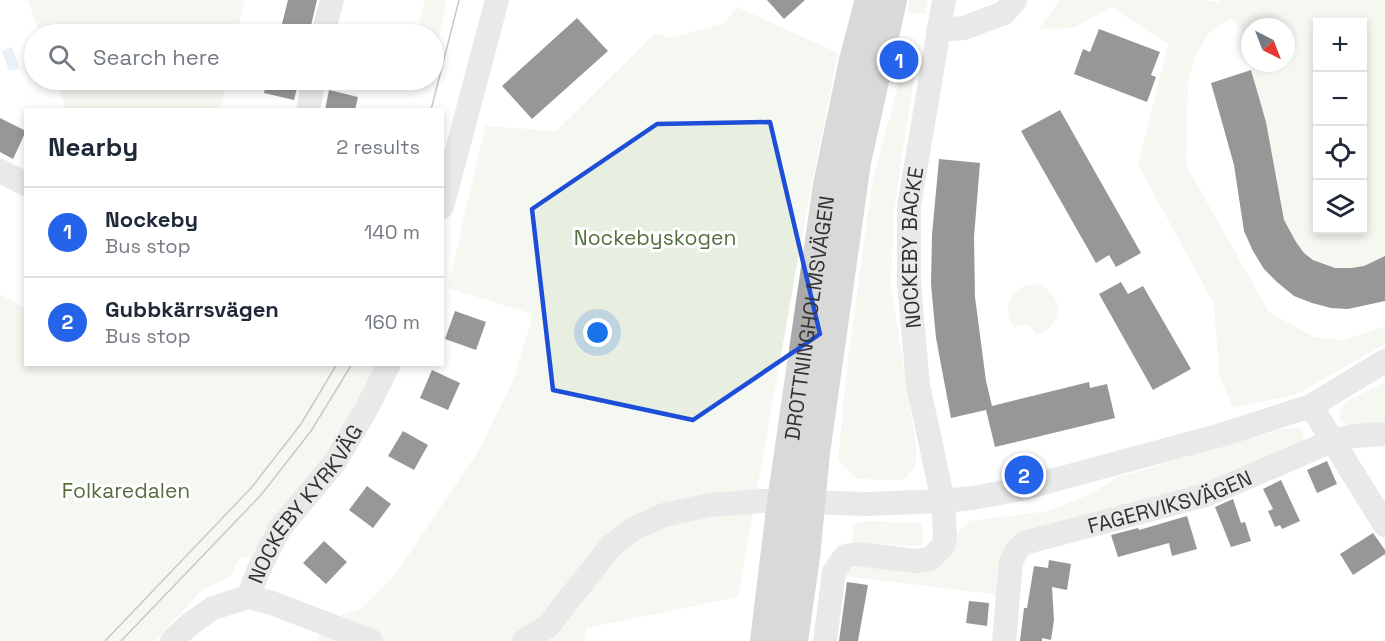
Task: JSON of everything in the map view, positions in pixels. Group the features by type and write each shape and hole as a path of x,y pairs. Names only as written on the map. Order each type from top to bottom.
{"main road":[{"name":"DROTTNINGHOLMSVÄGEN","path":"793,641 796,502 828,185 854,60 870,0"},
{"name":"DROTTNINGHOLMSVÄGEN","path":"765,641 796,502 815,453 856,162 892,0"}],"street":[{"path":"326,24 332,0"},
{"path":"444,199 497,0"},
{"name":"NOCKEBY BACKE","path":"943,501 918,385 909,283 909,206 944,0"},
{"path":"938,30 964,28 1004,13 1015,0"},
{"path":"308,108 312,90"},
{"path":"0,171 24,183"},
{"path":"524,641 548,626 611,546 635,528 664,514 710,505 796,502 867,504 974,498 1042,483 1221,435 1311,406 1385,362"},
{"name":"NOCKEBY KYRKVÄG","path":"172,641 190,624 213,608 248,597 259,569 280,528 335,462 367,408 388,366"},
{"path":"1311,406 1385,525"},
{"name":"FAGERVIKSVÄGEN","path":"1004,641 1011,562 1017,550 1024,543 1206,495 1332,441 1354,436 1385,434"},
{"path":"825,641 834,572 845,556 857,554 916,561 930,559 943,546 945,537 943,501"},
{"path":"248,597 272,603 371,641"}],"highlighted area":[{"path":"770,122 820,334 693,420 553,390 532,209 657,124"}],"green space":[{"path":"28,0 245,0 239,24 36,24"},
{"path":"425,0 447,0 442,24 419,24"},
{"path":"909,0 928,0 925,14 908,13"},
{"path":"1060,0 1220,2 1220,0 1385,0 1385,256 1364,266 1351,268 1325,265 1304,251 1288,230 1282,210 1268,133 1252,72 1295,72 1295,18 1241,18 1241,30 1231,19 1210,32 1195,56 1188,85 1186,165 1269,312 1314,337 1343,340 1385,326 1385,344 1297,394 1233,408 1219,375 1214,304 1138,165 1168,44 1111,7 1074,28 1039,29"},
{"name":"Nockebyskogen","path":"737,7 838,53 808,203 738,597 586,628 584,641 316,641 342,615 362,608 395,575 479,450 513,381 533,314 448,288 485,126 556,131 655,33 671,38 725,23"},
{"path":"901,74 914,78 894,210 891,286 917,450 915,468 903,480 857,479 838,460 847,367 872,184"},
{"path":"59,90 225,90 220,108 66,108"},
{"path":"1033,284 1044,287 1051,293 1058,309 1053,325 1035,334 1027,325 1015,328 1008,307 1010,300 1019,290"},
{"name":"Folkaredalen","path":"0,294 24,307 24,366 378,366 326,456 272,522 250,558 240,557 230,577 202,590 155,641 0,641"},
{"path":"1385,382 1385,427 1349,426 1339,420 1340,410 1346,401"},
{"path":"1299,428 1303,432 1304,442 1206,487 1011,537 998,599 992,594 845,576 850,570 859,566 951,555 958,532 969,521 1049,511 1099,490 1115,478 1282,429"},
{"path":"867,521 920,523 924,532 922,546 852,543 853,525"}],"water":[{"path":"12,47 20,68 9,71 2,51"}],"building":[{"path":"288,0 317,0 311,24 282,24"},
{"path":"767,0 805,0 784,19"},
{"path":"577,18 608,51 532,119 502,86"},
{"path":"1099,29 1160,52 1151,75 1156,77 1147,102 1074,74 1083,49 1090,52"},
{"path":"1252,72 1266,122 1284,220 1296,242 1313,260 1335,268 1364,266 1385,256 1385,301 1348,309 1331,308 1312,303 1294,296 1264,269 1244,231 1234,165 1211,83"},
{"path":"265,90 296,90 294,100 264,93"},
{"path":"329,90 358,97 355,108 325,108"},
{"path":"1060,110 1141,253 1116,267 1109,255 1096,263 1021,131"},
{"path":"0,118 24,130 24,135 13,159 0,152"},
{"path":"939,159 980,163 974,237 975,297 986,381 992,406 1089,382 1090,388 1107,384 1115,418 995,447 986,410 951,418 936,338 931,284 932,235"},
{"path":"1121,282 1128,294 1143,286 1191,369 1153,390 1099,294"},
{"path":"455,311 486,322 476,350 445,339"},
{"path":"432,370 460,383 448,410 420,398"},
{"path":"403,431 428,445 414,470 388,456"},
{"path":"1327,461 1337,484 1317,493 1307,470"},
{"path":"1281,480 1300,521 1282,529 1280,525 1275,527 1268,511 1273,509 1263,489"},
{"path":"367,486 391,504 373,528 349,510"},
{"path":"1233,499 1241,523 1245,522 1251,541 1231,547 1215,507"},
{"path":"1187,516 1197,549 1172,556 1169,543 1118,557 1111,535 1138,528 1139,530"},
{"path":"1373,533 1385,550 1385,554 1353,575 1340,554"},
{"path":"324,541 347,562 326,584 303,563"},
{"path":"1049,560 1071,564 1067,590 1052,587 1054,620 1051,640 1042,638 1042,641 1020,641 1024,608 1027,608 1034,566 1048,568"},
{"path":"847,582 868,585 858,641 839,641"},
{"path":"969,601 989,603 987,626 966,623"}],"tram line":[{"path":"444,59 459,0"},
{"path":"432,108 436,90"},
{"path":"105,641 251,488 301,424 336,366"},
{"path":"121,641 261,495 311,431 351,366"}],"place":[{"name":"Nockeby","path":"899,60"},
{"name":"Gubbkärrsvägen","path":"1024,475"}]}
